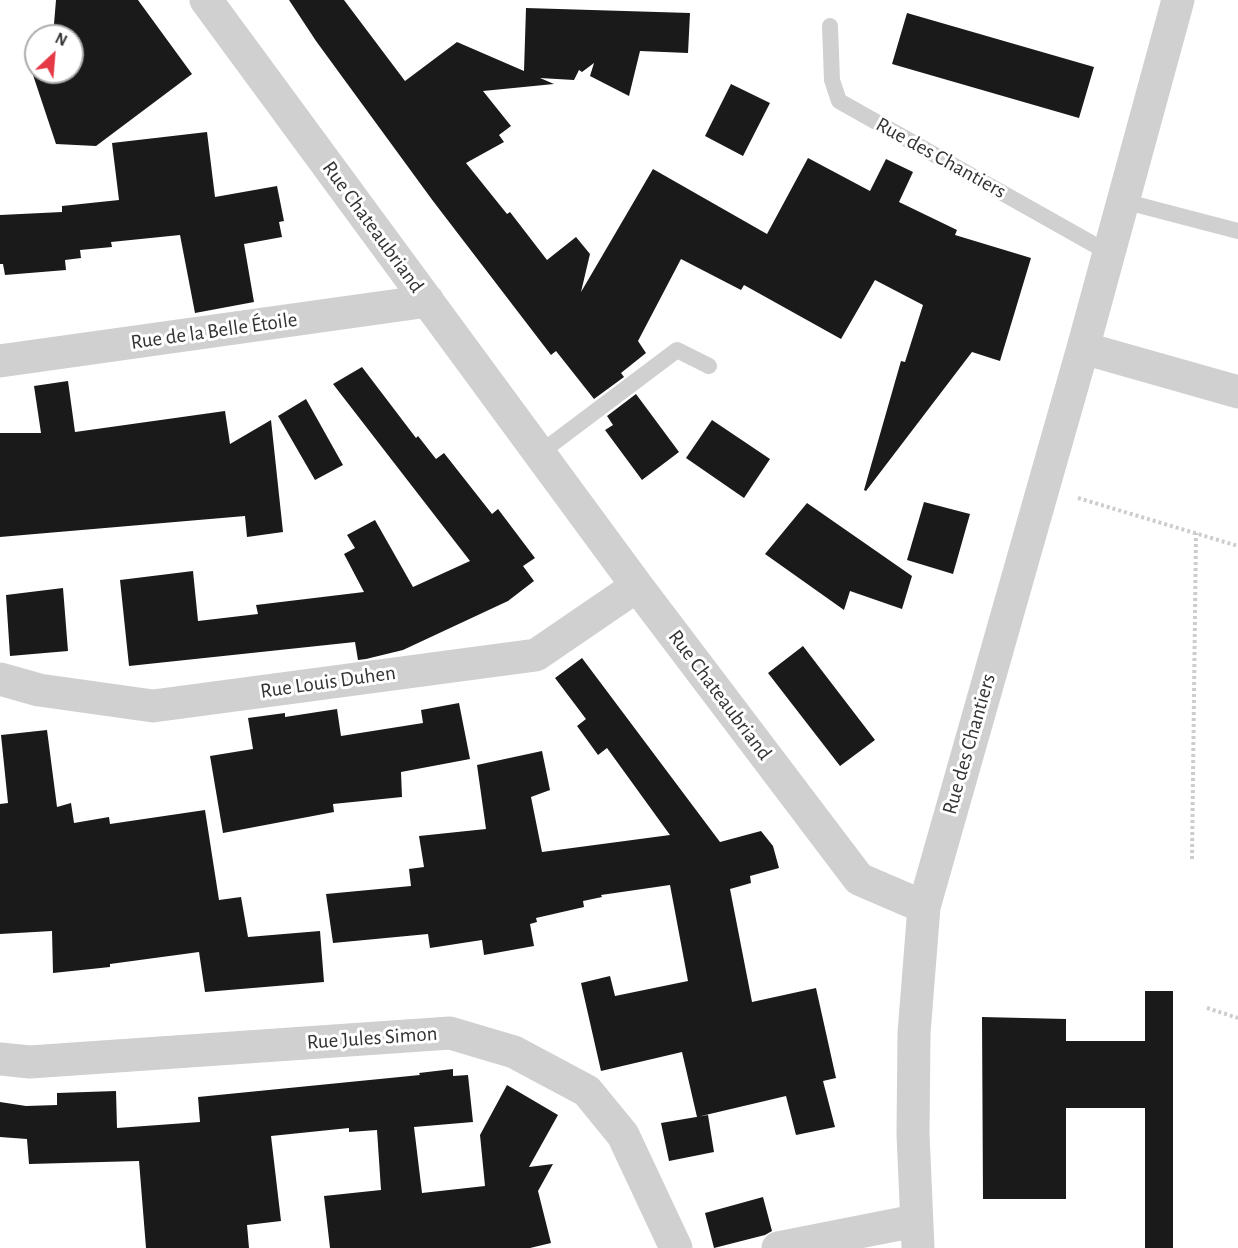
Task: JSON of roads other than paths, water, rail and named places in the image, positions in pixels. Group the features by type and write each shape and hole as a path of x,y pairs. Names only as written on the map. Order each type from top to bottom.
{"street":[{"name":"Rue Chateaubriand","path":"206,0 637,585 859,879 924,907"},
{"name":"Rue des Chantiers","path":"917,1234 914,1033 924,907 1083,348 1178,0"},
{"name":"Rue de la Belle Étoile","path":"0,361 428,301"},
{"path":"1083,348 1238,392"},
{"name":"Rue Louis Duhen","path":"0,679 39,690 153,706 536,655 637,585"},
{"name":"Rue Jules Simon","path":"0,1059 30,1062 450,1033 514,1052 587,1091 623,1135 676,1248"},
{"path":"778,1248 917,1234"}],"lane":[{"name":"Rue des Chantiers","path":"830,26 832,80 839,101 1109,253"},
{"path":"1123,201 1238,231"},
{"path":"540,453 677,350 709,366"}]}
